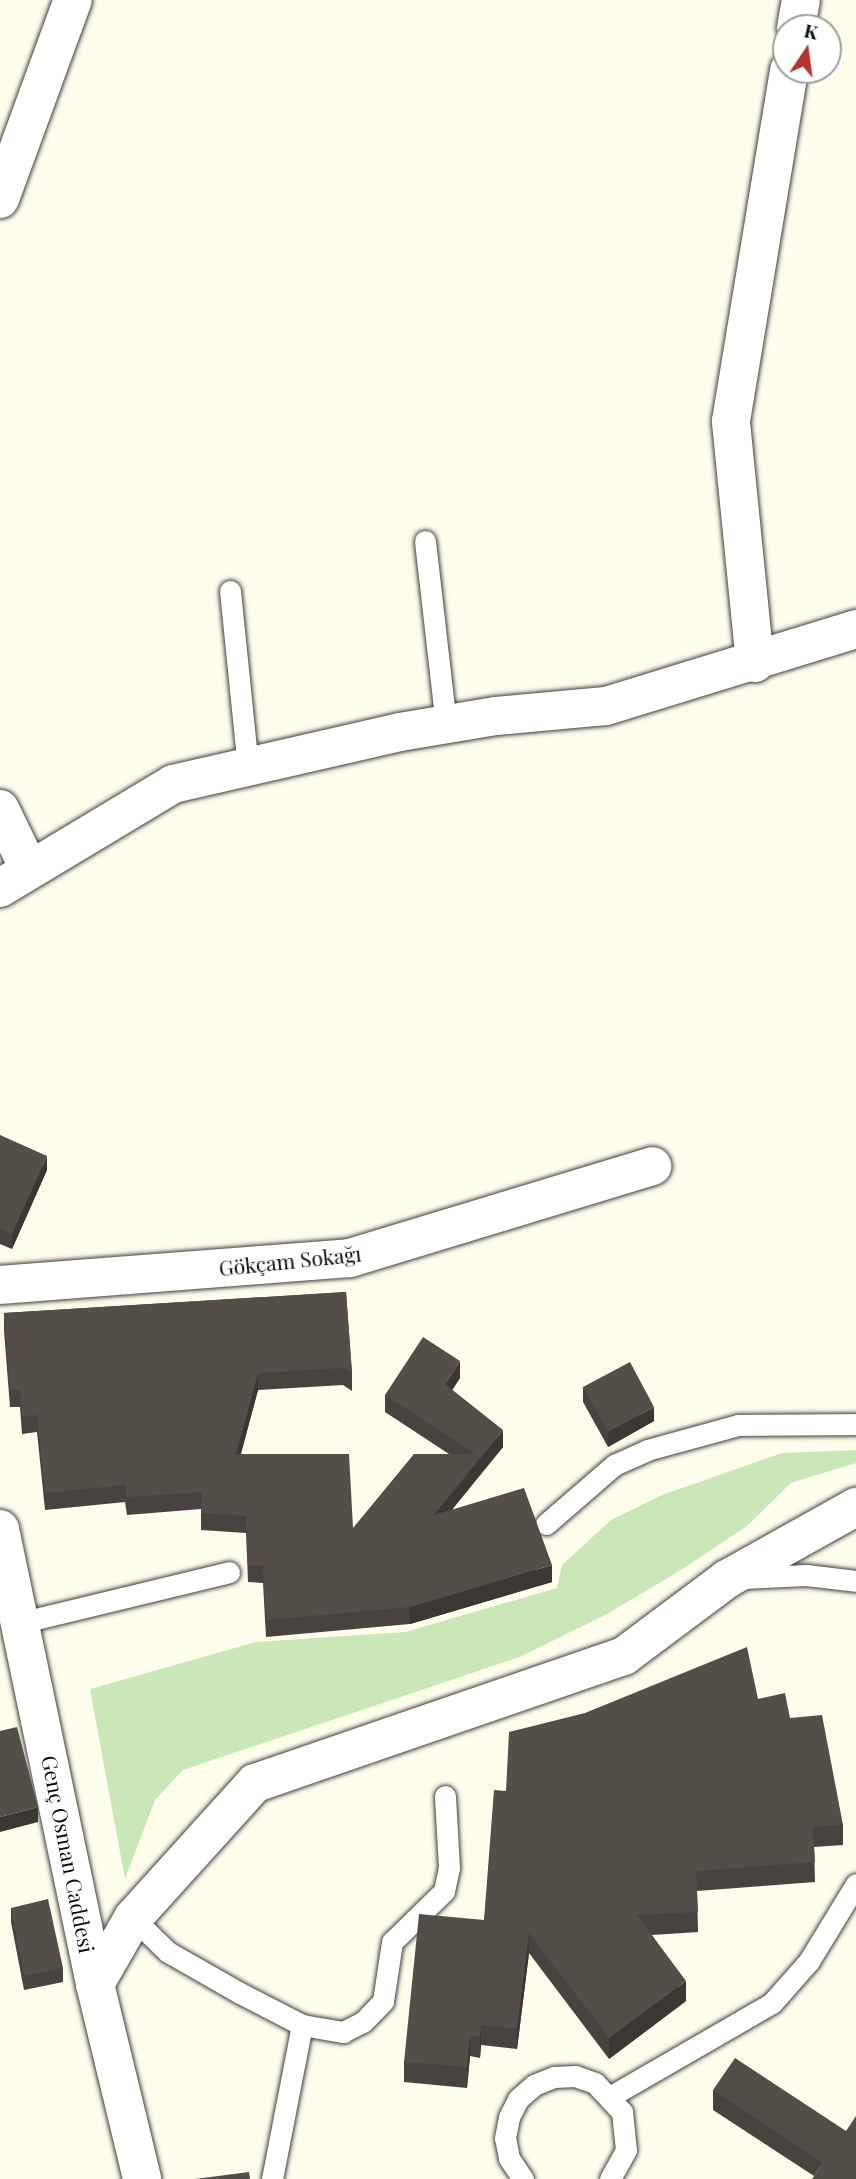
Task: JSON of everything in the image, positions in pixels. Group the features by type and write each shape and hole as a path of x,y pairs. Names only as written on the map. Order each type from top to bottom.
{"street":[{"path":"0,199 73,0"},
{"path":"755,663 731,421 787,84"},
{"path":"0,809 15,879 173,785 446,724 606,706 755,663 856,629"},
{"name":"Gökçam Sokağı","path":"0,1285 350,1258 652,1166"},
{"path":"95,1984 133,1918 255,1783 624,1656 727,1579 856,1507"},
{"name":"Genç Osman Caddesi","path":"0,1529 23,1622 95,1984 142,2179"}],"lane":[{"path":"425,541 446,724"},
{"path":"230,591 248,767"},
{"path":"546,1524 614,1465 647,1450 738,1425 856,1424"},
{"path":"23,1622 229,1572"},
{"path":"727,1579 806,1575 856,1581"},
{"path":"133,1918 168,1952 302,2025 344,2032 363,2022 383,2001 392,1942 444,1891 449,1868 445,1796"},
{"path":"611,2096 772,2003 809,1961 856,1884"},
{"path":"272,2179 302,2025"},
{"path":"523,2179 509,2158 505,2138 518,2099 554,2077 575,2076 611,2096 628,2131 626,2150 610,2179"}],"green space":[{"path":"856,1450 856,1463 791,1483 747,1526 681,1570 607,1614 520,1657 183,1770 155,1800 125,1879 90,1689 256,1642 405,1632 557,1588 562,1565 611,1520 662,1495 782,1453"}],"building":[{"path":"0,1135 47,1156 12,1234 0,1229"},
{"path":"346,1292 352,1373 343,1368 258,1373 236,1454 349,1454 353,1528 414,1454 476,1454 385,1395 423,1337 460,1361 445,1384 503,1430 434,1515 524,1488 552,1565 410,1607 266,1620 263,1566 248,1565 246,1516 201,1513 202,1492 127,1497 125,1485 45,1493 37,1415 22,1416 20,1390 10,1390 4,1313"},
{"path":"630,1362 654,1407 608,1432 583,1387"},
{"path":"747,1647 758,1699 785,1693 790,1718 822,1715 843,1825 813,1827 815,1862 696,1871 698,1912 637,1915 686,1981 609,2038 529,1933 517,2029 481,2025 480,2037 470,2036 467,2067 404,2062 419,1914 484,1920 494,1790 506,1791 509,1732 585,1713"},
{"path":"17,1727 38,1807 0,1817 0,1731"},
{"path":"48,1899 63,1968 24,1976 11,1908"},
{"path":"735,2058 846,2131 856,2116 856,2179 812,2179 823,2163 713,2090"},
{"path":"249,2172 250,2179 195,2179"}]}
